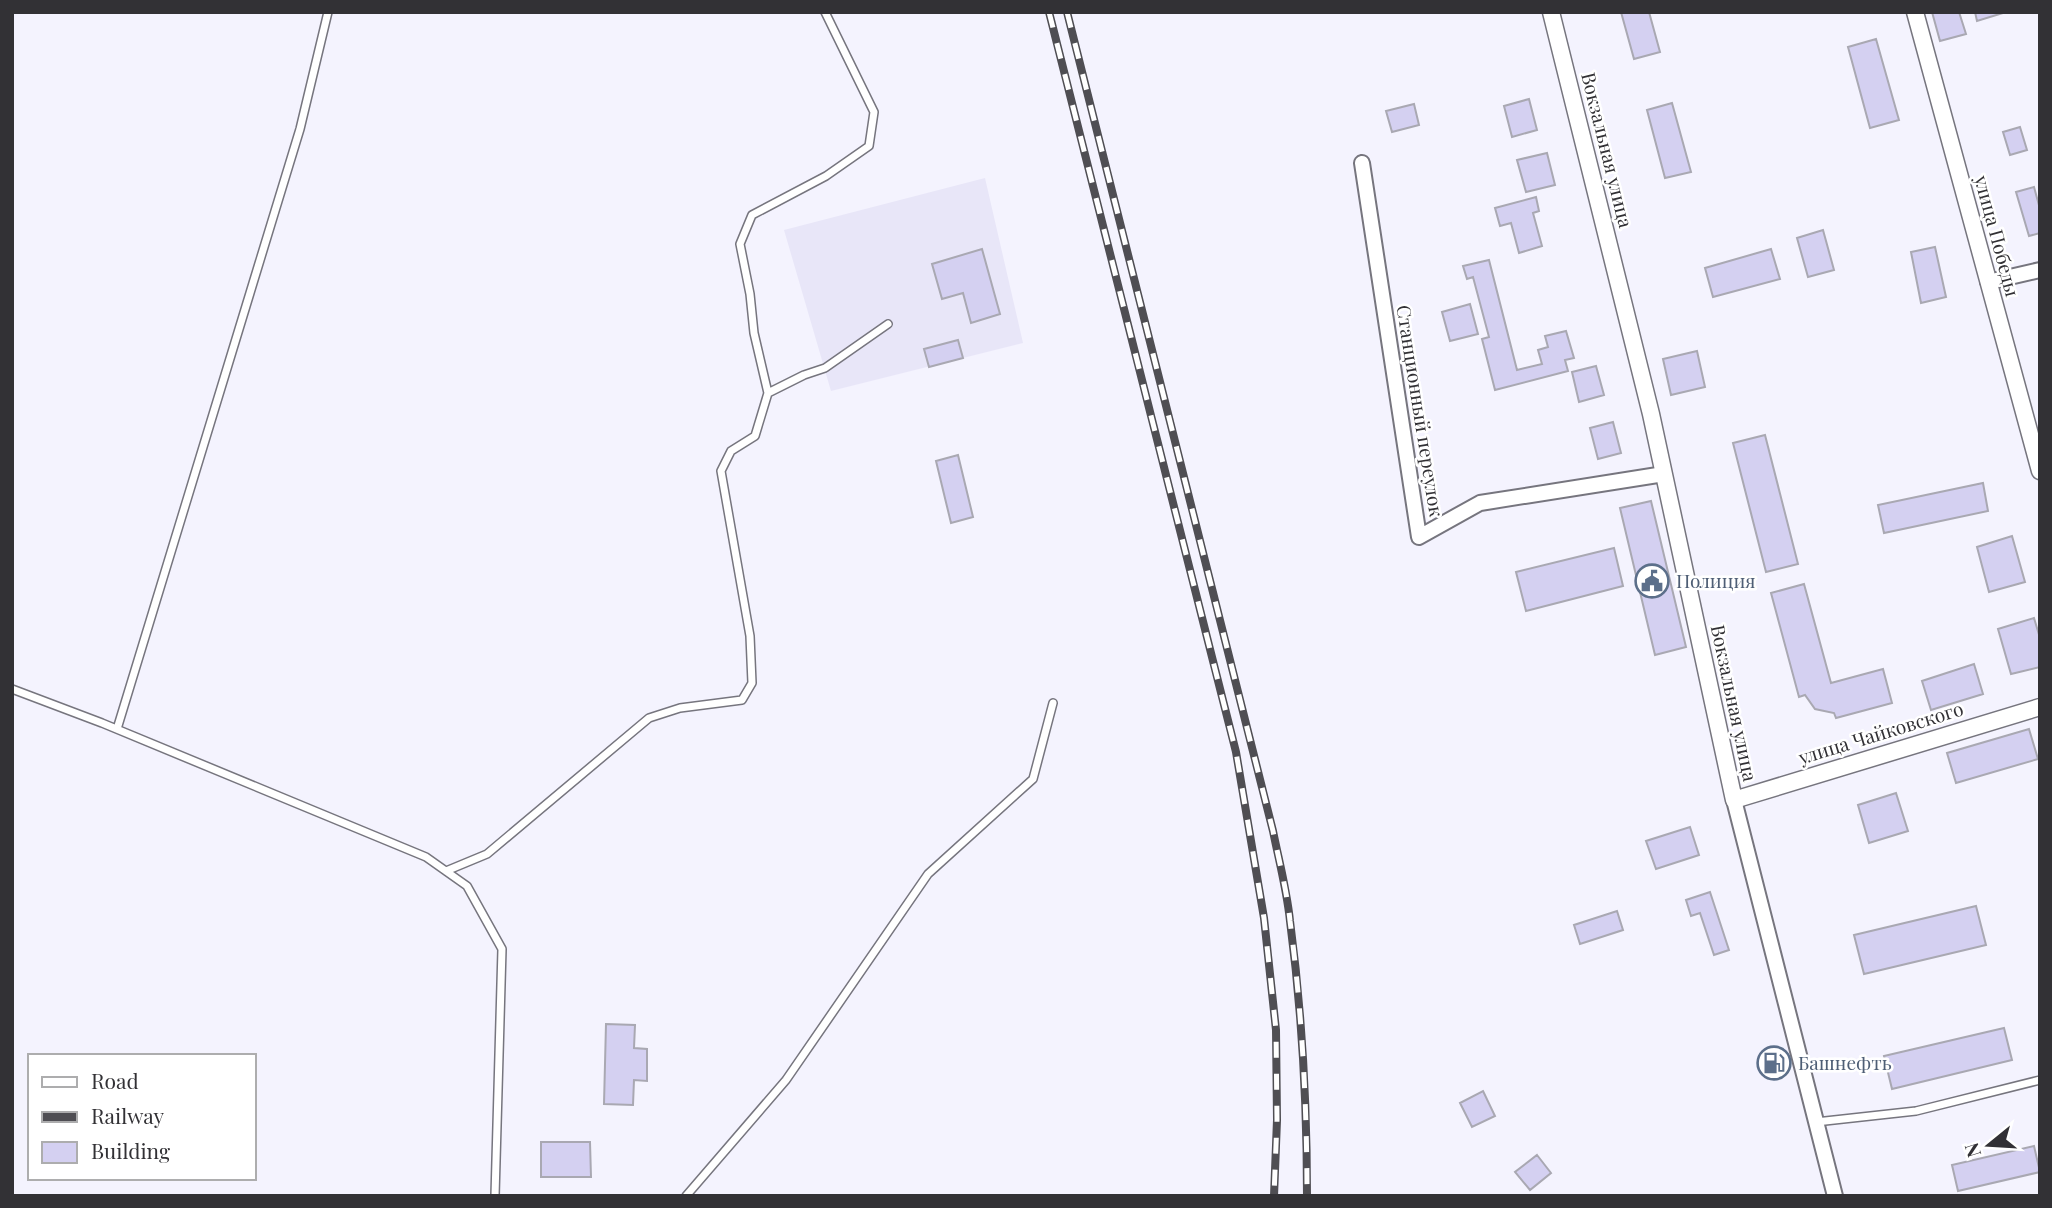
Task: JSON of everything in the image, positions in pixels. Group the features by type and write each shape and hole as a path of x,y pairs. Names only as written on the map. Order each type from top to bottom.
{"street":[{"name":"Вокзальная улица","path":"1551,12 1664,474 1734,800 1835,1196"},
{"name":"улица Победы","path":"1915,12 2040,471"},
{"name":"Станционный переулок","path":"1362,163 1419,537 1480,503 1664,474"},
{"path":"1988,282 2040,270"},
{"name":"улица Чайковского","path":"1734,800 2040,707"}],"lane":[{"path":"117,729 300,129 328,12"},
{"path":"446,871 487,854 649,718 680,708 742,700 752,683 750,636 721,471 731,451 755,436 768,393 754,333 750,294 740,244 752,215 827,176 869,146 874,112 825,12"},
{"path":"768,393 825,368 888,324"},
{"path":"12,689 117,729 426,857 467,886 502,949 495,1196"},
{"path":"686,1196 786,1080 928,874 1033,779 1053,703"},
{"path":"1816,1122 1916,1111 2040,1080"}],"shaded area":[{"path":"985,178 1023,343 831,391 784,230"}],"building":[{"path":"1621,12 1649,12 1660,52 1634,59"},
{"path":"1932,12 1959,12 1966,34 1940,41"},
{"path":"1975,12 2003,12 2003,13 1977,21"},
{"path":"1876,39 1899,120 1870,128 1848,47"},
{"path":"1529,99 1537,130 1512,137 1504,106"},
{"path":"1672,103 1691,172 1665,178 1647,110"},
{"path":"1414,104 1419,125 1392,132 1386,111"},
{"path":"2020,127 2027,150 2010,155 2003,132"},
{"path":"1547,153 1555,185 1526,192 1517,160"},
{"path":"2034,187 2040,209 2040,233 2029,236 2016,192"},
{"path":"1536,197 1539,211 1533,213 1542,246 1519,253 1511,223 1500,226 1495,208"},
{"path":"1823,230 1834,270 1808,277 1797,238"},
{"path":"1935,247 1946,297 1921,303 1911,252"},
{"path":"982,249 1000,314 971,323 963,293 942,299 932,264"},
{"path":"1771,249 1780,279 1713,297 1705,268"},
{"path":"1489,260 1517,370 1542,364 1538,350 1548,347 1545,336 1566,331 1574,358 1565,360 1568,371 1495,390 1482,339 1489,337 1473,277 1467,279 1463,266"},
{"path":"1470,304 1478,334 1450,341 1442,312"},
{"path":"958,340 963,358 929,367 924,349"},
{"path":"1697,351 1705,387 1671,395 1663,359"},
{"path":"1596,366 1604,395 1579,402 1572,372"},
{"path":"1613,422 1621,453 1598,459 1590,428"},
{"path":"1765,435 1798,564 1766,572 1733,443"},
{"path":"958,455 973,517 951,523 936,461"},
{"path":"1983,483 1988,511 1884,533 1878,505"},
{"path":"1651,501 1686,647 1655,655 1620,508"},
{"path":"2012,536 2025,582 1989,592 1977,547"},
{"path":"1614,548 1623,586 1526,611 1516,572"},
{"path":"1804,584 1831,683 1883,669 1892,703 1836,718 1834,713 1815,709 1805,695 1799,697 1771,593"},
{"path":"2034,618 2040,638 2040,667 2011,674 1998,629"},
{"path":"1974,664 1983,694 1931,710 1922,681"},
{"path":"2029,729 2038,759 1956,783 1947,753"},
{"path":"1896,793 1908,831 1869,843 1858,805"},
{"path":"1690,827 1699,855 1656,869 1646,841"},
{"path":"1710,892 1729,950 1714,955 1700,913 1691,916 1686,900"},
{"path":"1976,906 1986,945 1864,974 1854,935"},
{"path":"1617,911 1623,930 1580,944 1574,925"},
{"path":"606,1024 635,1025 634,1048 647,1049 647,1081 634,1080 633,1105 604,1104"},
{"path":"2004,1028 2012,1060 1892,1089 1884,1056"},
{"path":"1783,1049 1789,1069 1769,1076 1763,1055"},
{"path":"1483,1091 1495,1116 1472,1127 1460,1103"},
{"path":"541,1142 590,1142 591,1177 541,1177"},
{"path":"2034,1146 2040,1172 1958,1191 1952,1165"},
{"path":"1537,1155 1551,1173 1530,1190 1515,1172"}],"railway":[{"path":"1049,12 1236,752 1264,918 1276,1030 1274,1196"},
{"path":"1067,12 1283,876 1301,1024 1307,1196"}],"place":[{"name":"Полиция","path":"1652,581"},
{"name":"Башнефть","path":"1774,1063"}]}
